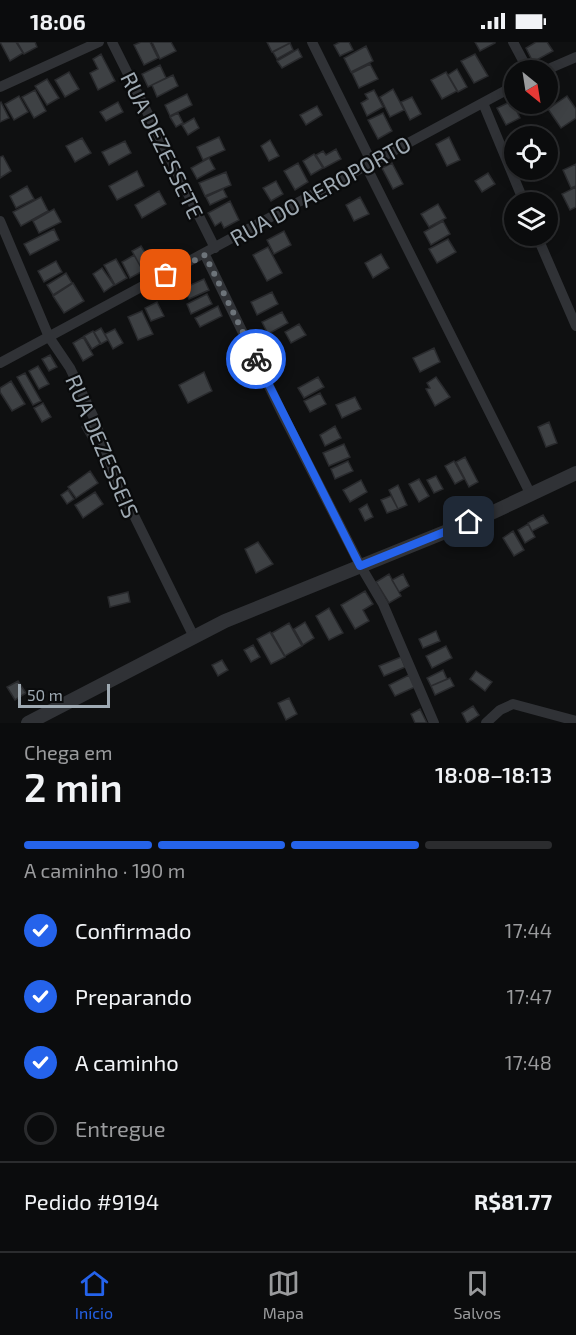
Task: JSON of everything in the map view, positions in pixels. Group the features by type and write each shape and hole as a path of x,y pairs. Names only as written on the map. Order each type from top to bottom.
{"street":[{"path":"0,87 99,42"},
{"name":"RUA DEZESSETE","path":"112,42 215,248"},
{"path":"312,42 368,163 530,493"},
{"path":"513,42 523,60"},
{"path":"558,65 576,57"},
{"name":"RUA DO AEROPORTO","path":"0,363 205,255 368,163 504,91"},
{"path":"483,103 520,192"},
{"name":"RUA DEZESSEIS","path":"0,221 49,337 70,368 93,416 117,481 137,526 194,637"},
{"path":"541,246 576,326"},
{"path":"205,255 360,566 384,604 434,723"},
{"path":"28,723 194,637 487,515 576,473"},
{"path":"48,723 95,687"},
{"path":"486,723 500,710 513,704 576,721"}],"building":[{"path":"0,42 16,42 23,53 10,61"},
{"path":"17,42 35,42 37,47 24,54"},
{"path":"150,42 158,58 144,65 134,45"},
{"path":"152,42 171,42 176,51 160,59"},
{"path":"267,42 290,42 290,43 272,52"},
{"path":"349,42 353,50 340,56 334,45"},
{"path":"475,42 495,42 495,43 480,51"},
{"path":"536,42 547,42 553,51 537,60 532,60 526,48"},
{"path":"290,43 293,50 277,59 273,52"},
{"path":"366,46 373,61 351,72 344,58"},
{"path":"298,49 302,57 282,68 277,61"},
{"path":"101,54 115,81 98,90 90,73 98,69 93,59"},
{"path":"475,54 488,76 474,83 461,61"},
{"path":"370,64 378,79 359,88 352,73"},
{"path":"160,65 166,78 148,87 142,74"},
{"path":"457,69 467,87 458,92 448,75"},
{"path":"69,72 79,89 65,97 55,80"},
{"path":"446,72 457,91 442,99 431,80"},
{"path":"173,75 178,86 157,97 152,85"},
{"path":"47,79 59,98 47,105 35,86"},
{"path":"393,89 404,110 390,117 380,97"},
{"path":"35,90 46,111 34,118 22,97"},
{"path":"374,90 383,107 367,116 361,103 368,99 365,94"},
{"path":"187,94 192,105 170,116 165,105"},
{"path":"19,96 28,112 14,120 5,104"},
{"path":"567,96 576,109 576,118 561,128 551,114 558,114 558,102"},
{"path":"412,97 421,114 410,120 401,102"},
{"path":"118,102 123,112 106,121 100,112"},
{"path":"0,103 9,118 0,122"},
{"path":"504,105 504,114 518,114 520,118 506,125 497,108"},
{"path":"317,106 322,115 306,125 300,115"},
{"path":"178,113 183,123 176,127 170,117"},
{"path":"383,113 392,131 378,139 368,120"},
{"path":"194,118 199,128 188,135 182,125"},
{"path":"219,137 225,150 203,160 197,147"},
{"path":"449,137 460,160 447,166 436,144"},
{"path":"82,138 91,153 75,162 66,146"},
{"path":"270,140 279,156 269,161 261,146"},
{"path":"125,141 131,153 109,165 102,152"},
{"path":"336,149 341,159 324,168 316,155 323,151 326,155"},
{"path":"314,154 323,168 311,175 303,161"},
{"path":"3,156 11,171 0,178 0,157"},
{"path":"209,158 215,169 197,179 191,168"},
{"path":"298,163 308,182 295,190 284,171"},
{"path":"392,163 403,184 393,189 382,168"},
{"path":"576,164 576,186 571,188 563,170"},
{"path":"137,171 144,186 117,200 109,186"},
{"path":"226,172 231,185 205,196 199,183"},
{"path":"488,173 495,184 482,192 475,181"},
{"path":"276,181 283,194 271,201 263,188"},
{"path":"27,186 34,199 16,208 10,196"},
{"path":"576,187 576,207 570,210 562,194"},
{"path":"223,189 227,197 210,205 206,197"},
{"path":"159,191 166,204 142,218 135,205"},
{"path":"41,197 48,211 21,226 13,212"},
{"path":"360,197 369,214 354,221 346,205"},
{"path":"230,201 239,220 224,228 221,222 215,226 208,213"},
{"path":"438,204 446,218 429,227 421,214"},
{"path":"54,209 61,222 39,233 33,221"},
{"path":"443,221 450,234 431,245 424,232"},
{"path":"54,229 59,240 30,255 24,244"},
{"path":"284,231 291,245 274,254 267,240"},
{"path":"448,239 456,252 437,263 429,249"},
{"path":"141,246 153,266 143,271 132,251"},
{"path":"268,247 282,273 267,281 253,255"},
{"path":"381,254 389,268 373,278 365,263"},
{"path":"134,255 143,271 130,278 122,262"},
{"path":"116,259 127,278 115,285 104,265"},
{"path":"56,261 62,272 44,282 38,271"},
{"path":"102,268 114,285 104,292 93,274"},
{"path":"66,273 72,283 53,295 47,285"},
{"path":"204,279 209,290 189,299 184,288"},
{"path":"73,283 84,301 64,313 53,296"},
{"path":"272,292 278,304 257,315 251,302"},
{"path":"207,294 212,304 191,314 187,304"},
{"path":"157,302 164,316 151,321 145,308"},
{"path":"218,306 222,316 200,327 195,318"},
{"path":"142,311 153,334 138,340 128,317"},
{"path":"282,312 288,323 268,334 262,322"},
{"path":"299,324 306,335 291,343 285,332"},
{"path":"101,328 108,340 101,344 94,332"},
{"path":"115,329 123,343 113,349 105,334"},
{"path":"93,331 100,344 92,349 84,336"},
{"path":"83,337 93,355 83,361 73,343"},
{"path":"434,348 440,362 420,372 413,358"},
{"path":"50,355 57,367 49,371 42,359"},
{"path":"38,366 49,384 39,389 29,371"},
{"path":"204,372 212,391 188,403 179,385"},
{"path":"25,373 41,401 33,405 17,377"},
{"path":"318,377 324,387 304,398 298,388"},
{"path":"436,377 450,397 435,406 426,389 430,388 427,383"},
{"path":"11,381 25,404 12,411 0,392 0,388"},
{"path":"320,393 326,404 310,412 304,401"},
{"path":"355,397 361,409 342,418 336,405"},
{"path":"43,403 51,417 42,422 34,408"},
{"path":"90,422 98,436 90,441 82,427"},
{"path":"549,422 557,443 546,447 538,427"},
{"path":"335,426 341,438 325,446 320,435"},
{"path":"344,444 350,457 329,466 323,453"},
{"path":"465,457 478,482 469,487 456,462"},
{"path":"348,461 353,471 335,479 331,469"},
{"path":"454,461 464,479 455,484 445,466"},
{"path":"90,471 98,483 76,498 68,487"},
{"path":"436,476 443,489 434,493 427,480"},
{"path":"419,479 429,496 419,502 409,484"},
{"path":"361,480 367,492 350,502 343,490"},
{"path":"398,485 407,505 398,509 389,490"},
{"path":"68,490 74,499 67,504 61,495"},
{"path":"95,492 103,504 83,518 75,505"},
{"path":"391,496 398,509 387,513 381,500"},
{"path":"367,504 373,517 365,521 359,509"},
{"path":"543,515 548,523 532,531 528,523"},
{"path":"528,524 535,537 525,543 518,530"},
{"path":"513,531 524,550 514,556 503,538"},
{"path":"258,542 273,564 256,573 245,549"},
{"path":"389,574 401,596 389,603 376,582"},
{"path":"403,574 409,586 399,592 392,580"},
{"path":"365,591 373,604 363,610 369,621 355,629 341,605"},
{"path":"128,592 130,602 110,607 108,597"},
{"path":"329,608 343,633 329,640 316,616"},
{"path":"305,622 314,638 303,645 294,629"},
{"path":"289,623 302,646 285,656 272,633"},
{"path":"436,631 440,641 423,648 419,639"},
{"path":"270,632 285,657 271,664 257,639"},
{"path":"253,645 260,657 251,662 244,650"},
{"path":"446,646 452,658 432,668 426,656"},
{"path":"401,657 405,667 384,676 379,666"},
{"path":"222,660 228,670 218,676 212,665"},
{"path":"443,670 447,679 431,686 427,678"},
{"path":"476,671 492,682 485,691 470,679"},
{"path":"409,675 415,687 395,696 389,685"},
{"path":"450,678 454,686 435,695 431,686"},
{"path":"18,681 26,693 15,700 7,687"},
{"path":"289,698 297,714 286,720 278,703"},
{"path":"473,706 479,715 467,723 462,713"},
{"path":"420,709 427,723 415,723 411,714"}],"way so far":[{"path":"166,275 205,255 256,359"}],"route":[{"path":"256,359 360,566 469,522"}]}
